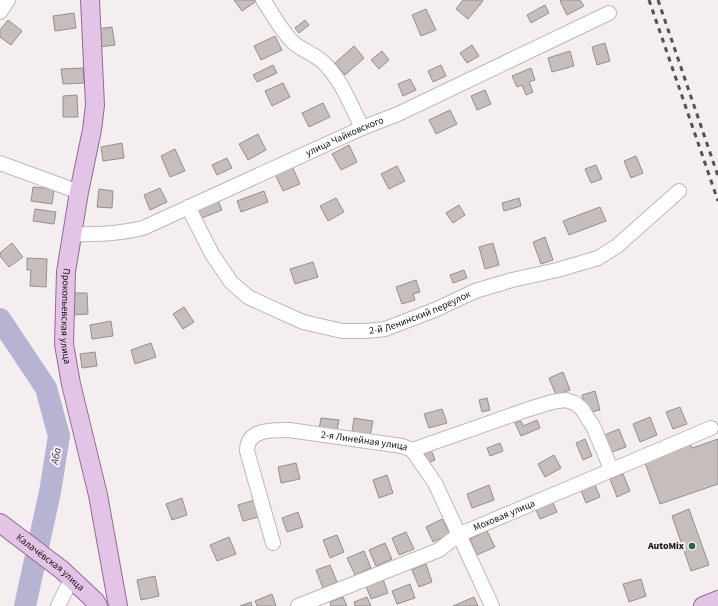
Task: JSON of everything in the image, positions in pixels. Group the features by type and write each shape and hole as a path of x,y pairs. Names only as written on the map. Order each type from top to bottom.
{"main road":[{"name":"Прокопьевская улица","path":"90,0 95,105 92,130 79,192 66,272 64,344 71,384 98,495 118,606"},
{"name":"Калачёвская улица","path":"6,527 67,574 95,601 98,606"},
{"path":"703,606 718,600"}],"street":[{"path":"0,12 8,0"},
{"path":"263,0 284,31 296,44 322,61 334,75 346,92 362,128"},
{"name":"улица Чайковского","path":"72,234 101,235 143,228 362,128 398,114 609,13"},
{"path":"0,164 79,192"},
{"name":"2-й Ленинский переулок","path":"188,207 212,254 231,282 248,297 303,322 342,331 366,331 385,329 475,291 598,258 617,246 679,191"},
{"name":"2-я Линейная улица","path":"273,543 252,474 247,452 247,444 251,437 260,432 289,430 402,446 412,450 526,410 552,402 565,400 575,403 582,409 594,428 611,469"},
{"name":"Моховая улица","path":"298,606 439,550 458,535 711,428"},
{"path":"412,450 435,484 492,606"},
{"path":"58,606 67,574"}],"building":[{"path":"234,0 254,0 255,2 242,11"},
{"path":"463,0 483,1 468,19 456,9"},
{"path":"580,0 584,6 567,15 560,1"},
{"path":"545,5 549,13 531,23 527,15"},
{"path":"426,9 436,30 421,36 412,15"},
{"path":"74,13 76,28 55,31 53,16"},
{"path":"8,20 22,31 11,45 0,37 0,30"},
{"path":"305,20 309,25 299,33 295,28"},
{"path":"112,27 115,45 99,47 97,29"},
{"path":"275,36 282,50 261,60 254,46"},
{"path":"605,43 610,61 597,65 592,47"},
{"path":"472,45 479,56 467,63 460,53"},
{"path":"354,46 364,58 345,75 335,63"},
{"path":"382,51 389,60 379,69 371,60"},
{"path":"570,51 574,66 552,72 548,58"},
{"path":"273,65 277,73 257,82 253,75"},
{"path":"441,65 446,76 433,82 428,71"},
{"path":"83,68 84,83 63,84 61,69"},
{"path":"531,68 535,80 529,82 533,92 526,95 522,85 517,87 512,76"},
{"path":"410,79 416,90 403,96 398,84"},
{"path":"283,83 290,97 272,106 265,91"},
{"path":"485,90 491,104 477,110 471,96"},
{"path":"77,95 78,117 63,117 63,96"},
{"path":"323,103 330,117 309,127 302,113"},
{"path":"450,110 457,124 436,134 429,120"},
{"path":"258,134 266,150 248,160 239,144"},
{"path":"122,143 124,158 103,161 101,147"},
{"path":"349,145 357,162 341,170 332,154"},
{"path":"175,149 185,171 170,177 161,156"},
{"path":"636,156 643,173 631,178 624,161"},
{"path":"227,158 232,168 217,175 212,165"},
{"path":"596,165 602,179 591,183 585,169"},
{"path":"292,166 300,184 283,191 275,174"},
{"path":"397,166 405,181 389,189 381,174"},
{"path":"33,187 54,189 52,204 31,201"},
{"path":"160,188 167,202 150,210 144,195"},
{"path":"99,189 113,191 112,208 97,207"},
{"path":"264,191 268,202 241,212 237,201"},
{"path":"217,198 222,210 197,220 192,208"},
{"path":"336,198 344,212 328,221 320,206"},
{"path":"519,198 521,206 504,211 502,203"},
{"path":"459,205 465,215 453,223 446,213"},
{"path":"600,207 606,221 569,235 563,221"},
{"path":"35,209 56,212 54,224 33,221"},
{"path":"545,237 553,260 541,264 533,242"},
{"path":"12,243 23,257 9,267 0,256 0,253"},
{"path":"493,243 499,265 485,269 479,247"},
{"path":"27,258 47,259 46,287 30,286 31,270 27,270"},
{"path":"313,262 318,277 295,284 290,269"},
{"path":"464,270 467,278 453,283 450,275"},
{"path":"416,280 420,292 413,294 415,300 402,304 396,287"},
{"path":"72,293 87,293 88,314 73,315"},
{"path":"184,307 194,322 183,329 173,314"},
{"path":"111,321 113,336 92,339 90,325"},
{"path":"151,343 156,357 135,364 131,350"},
{"path":"95,352 97,366 82,368 80,354"},
{"path":"563,372 570,390 556,395 549,378"},
{"path":"595,391 600,410 587,413 582,395"},
{"path":"487,398 490,410 482,412 479,400"},
{"path":"680,407 687,424 673,429 666,412"},
{"path":"442,409 447,423 429,428 424,414"},
{"path":"650,417 657,435 640,442 633,424"},
{"path":"321,418 339,420 337,431 319,429"},
{"path":"354,418 373,421 370,436 352,432"},
{"path":"537,420 540,428 521,436 515,423 521,421 523,426"},
{"path":"619,429 626,447 609,453 602,436"},
{"path":"585,439 592,456 583,460 576,443"},
{"path":"718,439 718,484 660,504 644,460 690,444 692,448"},
{"path":"500,443 503,451 490,456 487,448"},
{"path":"430,447 435,460 428,463 423,450"},
{"path":"554,455 561,468 545,477 538,464"},
{"path":"296,463 300,479 281,483 278,467"},
{"path":"623,474 630,491 617,497 610,479"},
{"path":"387,475 393,493 379,498 373,480"},
{"path":"593,480 600,497 586,503 579,485"},
{"path":"489,485 494,500 472,508 467,494"},
{"path":"182,498 187,515 172,520 166,504"},
{"path":"551,498 557,512 540,519 534,506"},
{"path":"255,500 259,517 243,521 238,505"},
{"path":"689,509 709,565 691,571 672,516"},
{"path":"298,512 303,527 287,532 282,518"},
{"path":"442,519 450,534 433,542 426,527"},
{"path":"487,531 495,547 477,555 470,539"},
{"path":"406,532 414,549 399,555 392,538"},
{"path":"337,535 344,552 330,558 323,540"},
{"path":"229,537 236,554 217,561 210,545"},
{"path":"385,543 392,559 376,566 369,550"},
{"path":"364,551 371,568 355,575 347,558"},
{"path":"426,564 432,582 419,587 412,570"},
{"path":"330,565 337,582 323,588 316,570"},
{"path":"155,576 159,596 141,600 137,580"},
{"path":"383,579 388,593 371,599 366,586"},
{"path":"641,579 646,596 629,602 623,584"},
{"path":"410,584 415,598 397,604 392,591"},
{"path":"272,594 276,606 257,606 255,601"},
{"path":"343,597 347,606 331,606 330,602"},
{"path":"367,597 371,606 355,606 354,602"},
{"path":"474,597 478,606 453,606"},
{"path":"251,602 252,606 240,606"}],"waterway":[{"name":"Аба","path":"0,319 46,388 59,436 50,492 25,606"}],"railway":[{"path":"649,0 718,201"},
{"path":"658,0 718,176"}],"place":[{"name":"AutoMix","path":"692,546"}]}
